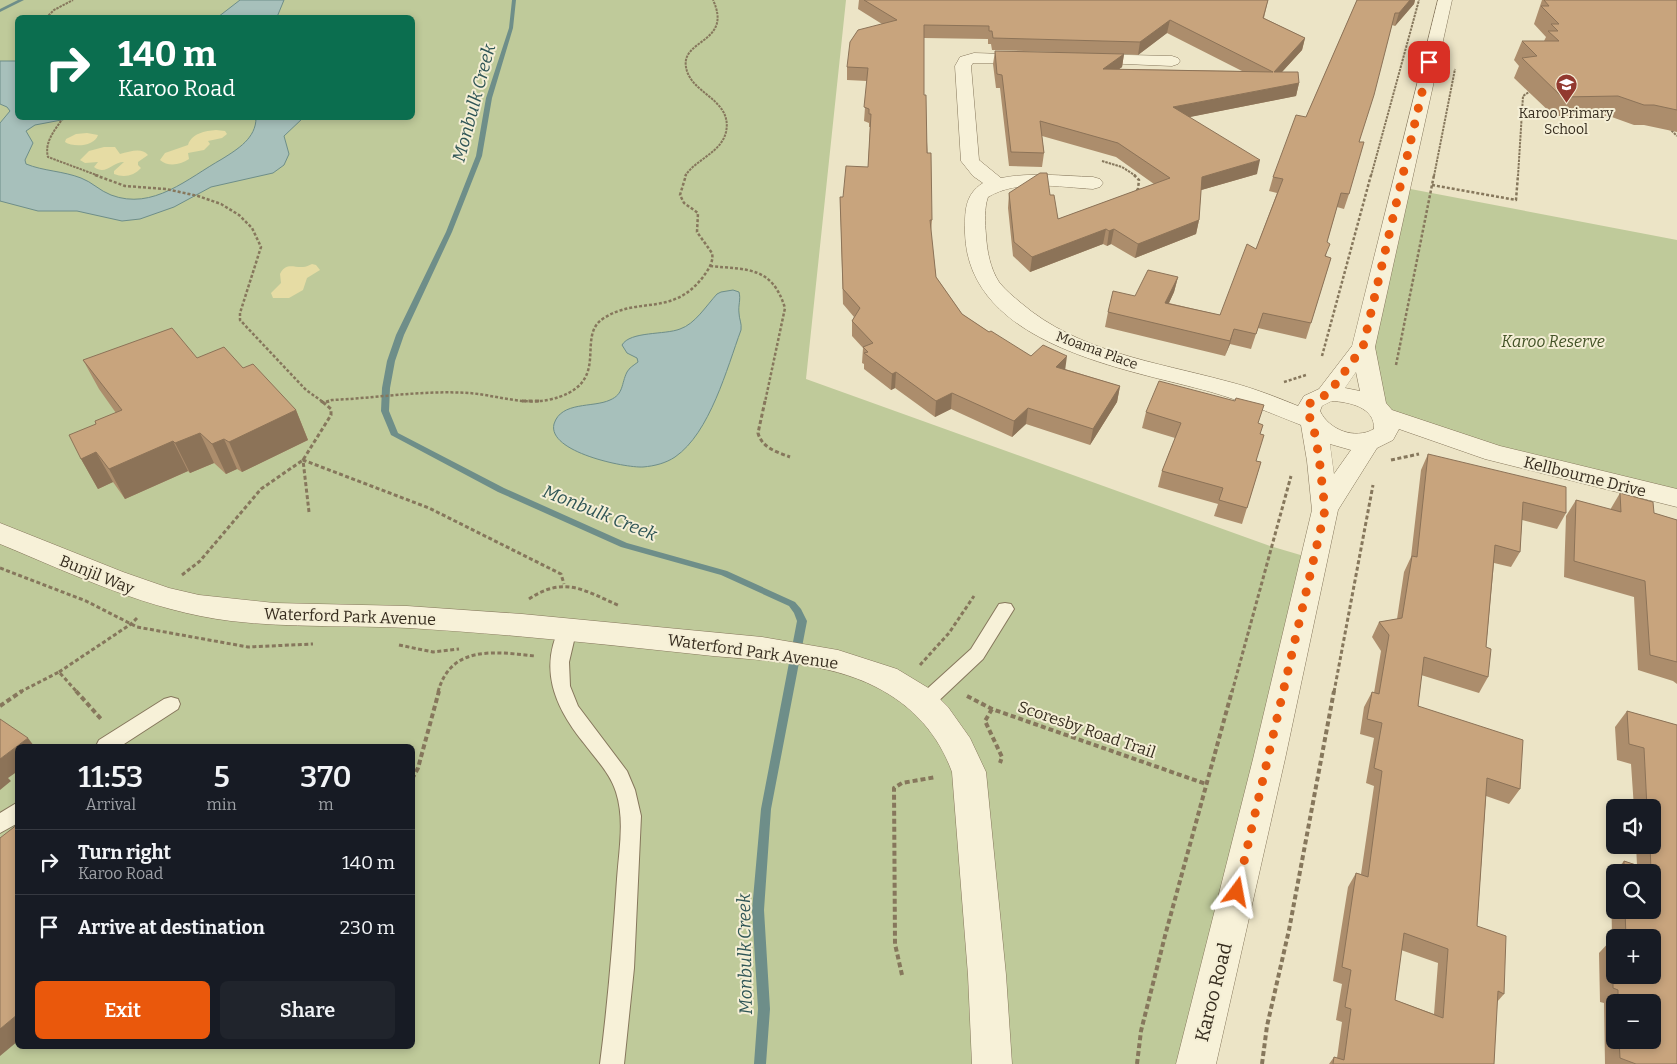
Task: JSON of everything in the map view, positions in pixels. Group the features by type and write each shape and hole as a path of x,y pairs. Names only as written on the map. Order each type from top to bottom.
{"street":[{"path":"1376,426 1363,347 1445,0"},
{"path":"998,185 980,172 970,161 964,63 966,60 978,57 1052,59"},
{"path":"1072,59 1172,61"},
{"name":"Moama Place","path":"1093,183 1025,181 998,185 981,193 978,197 976,246 979,260 986,278 1010,306 1042,329 1083,348 1122,361 1220,386 1311,422"},
{"path":"1325,395 1363,347"},
{"name":"Moama Place","path":"1220,386 1325,395"},
{"path":"1325,395 1348,395 1367,402 1376,426 1348,441 1338,439 1328,435 1311,422 1307,412 1308,405 1325,395"},
{"name":"Karoo Road","path":"1311,422 1319,457 1325,510"},
{"name":"Kellbourne Drive","path":"1376,426 1677,498"},
{"name":"Karoo Road","path":"1196,1064 1269,758 1325,510 1376,426"},
{"name":"Bunjil Way","path":"0,533 131,588 198,605"},
{"name":"Waterford Park Avenue","path":"198,605 276,614 404,617 568,628 751,648 839,661 865,669 908,690 924,703 952,734 962,752 969,772 987,975 992,1064"}],"lane":[{"path":"924,703 977,654 1005,609"},
{"path":"568,628 560,658 559,674 563,692 582,725 614,767 630,808 631,831 623,968 612,1064"},
{"path":"109,744 171,704"},
{"path":"0,824 15,813"}],"path":[{"path":"49,15 54,10 73,0"},
{"path":"324,403 332,400 468,393 524,402 560,397 578,386 589,375 591,369 591,336 597,323 602,318 622,311 666,304 684,298 698,285 710,266 713,257 710,248 697,232 698,213 684,202 680,192 682,180 689,168 717,148 726,133 726,120 721,108 689,76 685,65 690,52 710,35 718,25 719,10 713,0"},
{"path":"1321,359 1419,0"},
{"path":"1396,366 1456,67"},
{"path":"1432,185 1516,200 1524,96 1530,90 1537,89"},
{"path":"61,120 49,141 46,152 48,157 64,165 125,186 166,189 198,196 239,215 252,228 260,247 240,313 240,320 306,390 331,409 331,415 304,460 261,489 200,561 178,577"},
{"path":"1664,125 1677,136"},
{"path":"1096,161 1110,162 1132,173 1138,180 1138,189 1133,195"},
{"path":"710,266 748,271 770,278 774,282 784,303 785,308 758,439 762,444 790,457"},
{"path":"1283,387 1284,382 1307,375"},
{"path":"1386,462 1420,454 1424,450"},
{"path":"304,460 309,512"},
{"path":"304,460 430,508 561,574 564,584"},
{"path":"1137,1064 1141,1031 1166,932 1293,469"},
{"path":"1262,1064 1267,1026 1288,930 1374,482"},
{"path":"918,667 949,633 974,596"},
{"path":"0,706 22,691 59,672 131,624 145,610"},
{"path":"415,774 441,682 446,672 454,663 465,656 481,653 560,658"},
{"path":"59,672 109,728"},
{"name":"Scoresby Road Trail","path":"962,694 992,709 1206,784"},
{"path":"992,709 985,721 1002,758 1001,763 997,766"},
{"path":"902,975 896,944 894,788 902,783 941,776"}],"green space":[{"path":"0,0 846,0 806,379 1270,546 1314,559 1196,1064 0,1064"},
{"name":"Karoo Reserve","path":"1400,187 1677,240 1677,498 1384,416 1363,347"}],"sand":[{"path":"216,130 225,131 227,134 222,138 208,141 210,144 204,150 188,153 189,159 178,164 167,164 160,160 165,153 188,145 196,135"},
{"path":"76,134 98,135 89,144 74,145 65,142 66,139"},
{"path":"104,147 115,147 120,154 142,151 148,155 138,162 141,168 138,171 125,176 114,174 114,171 124,162 102,170 94,167 98,162 85,163 80,160 89,151"},
{"path":"312,264 316,265 320,270 307,278 303,290 289,298 273,298 271,293 281,283 280,274 282,270 290,266 304,267"}],"water":[{"path":"240,0 284,0 278,15 221,15"},
{"path":"0,61 15,61 15,120 61,120 35,125 26,131 33,143 25,160 26,164 81,178 111,195 126,199 156,196 183,183 240,147 253,131 256,120 301,120 284,136 289,154 284,165 273,173 211,187 174,207 140,219 122,221 77,211 38,211 0,201 0,123 10,111 7,107 0,104"},
{"path":"733,290 739,292 741,330 708,416 687,446 675,457 656,465 634,467 589,456 562,443 555,434 554,424 563,412 570,408 610,400 615,398 620,392 628,371 638,362 637,358 627,353 622,345 626,341 640,335 674,331 685,327 695,319 717,294"}],"building":[{"path":"864,0 1268,0 1263,18 1305,38 1274,72 1298,72 1299,83 1173,107 1260,160 1202,177 1199,220 1138,244 1114,229 1109,231 1106,229 1032,257 1014,242 1009,193 1040,173 1047,173 1050,195 1054,195 1058,219 1170,178 1118,143 1040,121 1044,153 1011,152 1002,75 997,74 995,51 1124,54 1103,69 1273,72 1170,20 1140,42 993,38 992,31 989,31 989,26 924,25 924,95 926,95 927,153 931,153 932,220 930,220 936,277 962,314 989,332 991,331 1031,356 1043,345 1067,356 1056,367 1120,386 1093,429 1028,408 1014,421 952,393 936,401 896,372 892,374 864,353 868,352 863,347 873,343 852,321 860,308 843,289 840,197 843,197 846,166 868,167 871,114 869,114 869,109 864,107 868,68 847,67 850,42 858,30 897,20"},
{"path":"1357,0 1410,0 1399,13 1395,13 1374,95 1359,142 1364,142 1349,194 1341,193 1327,242 1330,244 1325,256 1331,258 1311,323 1263,313 1256,334 1234,329 1230,341 1108,312 1113,291 1135,296 1148,270 1178,277 1165,303 1220,315 1247,244 1256,249 1283,179 1273,177 1296,115 1306,117"},
{"path":"1544,0 1677,0 1677,110 1644,105 1618,96 1562,97 1522,58 1537,56 1522,41 1559,41 1548,31 1558,31 1551,24 1559,24 1541,6 1549,6"},
{"path":"172,328 197,358 224,347 243,368 253,364 296,410 229,442 224,439 212,444 200,433 175,443 173,441 109,469 96,452 81,459 69,435 96,424 95,421 122,410 83,360"},
{"path":"1159,381 1235,401 1236,398 1264,405 1258,423 1263,425 1260,434 1264,435 1256,461 1261,462 1247,508 1219,500 1223,488 1162,471 1181,423 1146,412"},
{"path":"1428,454 1566,487 1566,513 1523,502 1520,552 1495,545 1486,647 1491,649 1488,677 1424,657 1418,706 1523,740 1520,789 1487,778 1477,926 1506,936 1504,994 1498,991 1494,1064 1333,1064 1334,1057 1344,1060 1351,1009 1345,1007 1351,970 1342,967 1356,873 1368,877 1382,771 1374,768 1382,723 1367,719 1372,692 1379,694 1389,635 1379,622 1402,618 1412,556 1417,557","holes":["1404,933 1448,949 1443,1018 1395,1000"]},
{"path":"1620,493 1653,502 1654,513 1677,520 1677,662 1650,655 1645,581 1574,561 1576,500 1621,512"},
{"path":"1627,711 1677,725 1677,1064 1636,1064 1620,1058 1620,1049 1661,1049 1661,994 1618,994 1618,990 1613,988 1613,984 1661,984 1661,929 1626,929 1625,919 1661,919 1661,864 1651,864 1650,854 1661,854 1661,799 1647,799 1644,748 1629,744"},
{"path":"0,719 28,738 20,744 15,744 15,748 0,759"},
{"path":"15,826 15,1016 0,1029 0,838"}],"waterway":[{"path":"0,11 22,0"},
{"name":"Monbulk Creek","path":"514,0 511,28 489,98 479,156 449,232 400,335 391,361 386,388 385,411 395,435 501,490 624,545 724,573 792,604 798,611 802,621 766,809 758,910 764,1009 760,1064"}],"place":[{"name":"Karoo Primary School","path":"1566,104"}],"route":[{"path":"1237,892 1325,510 1319,457 1313,424 1307,412 1308,405 1328,394 1363,347 1429,62"}]}
